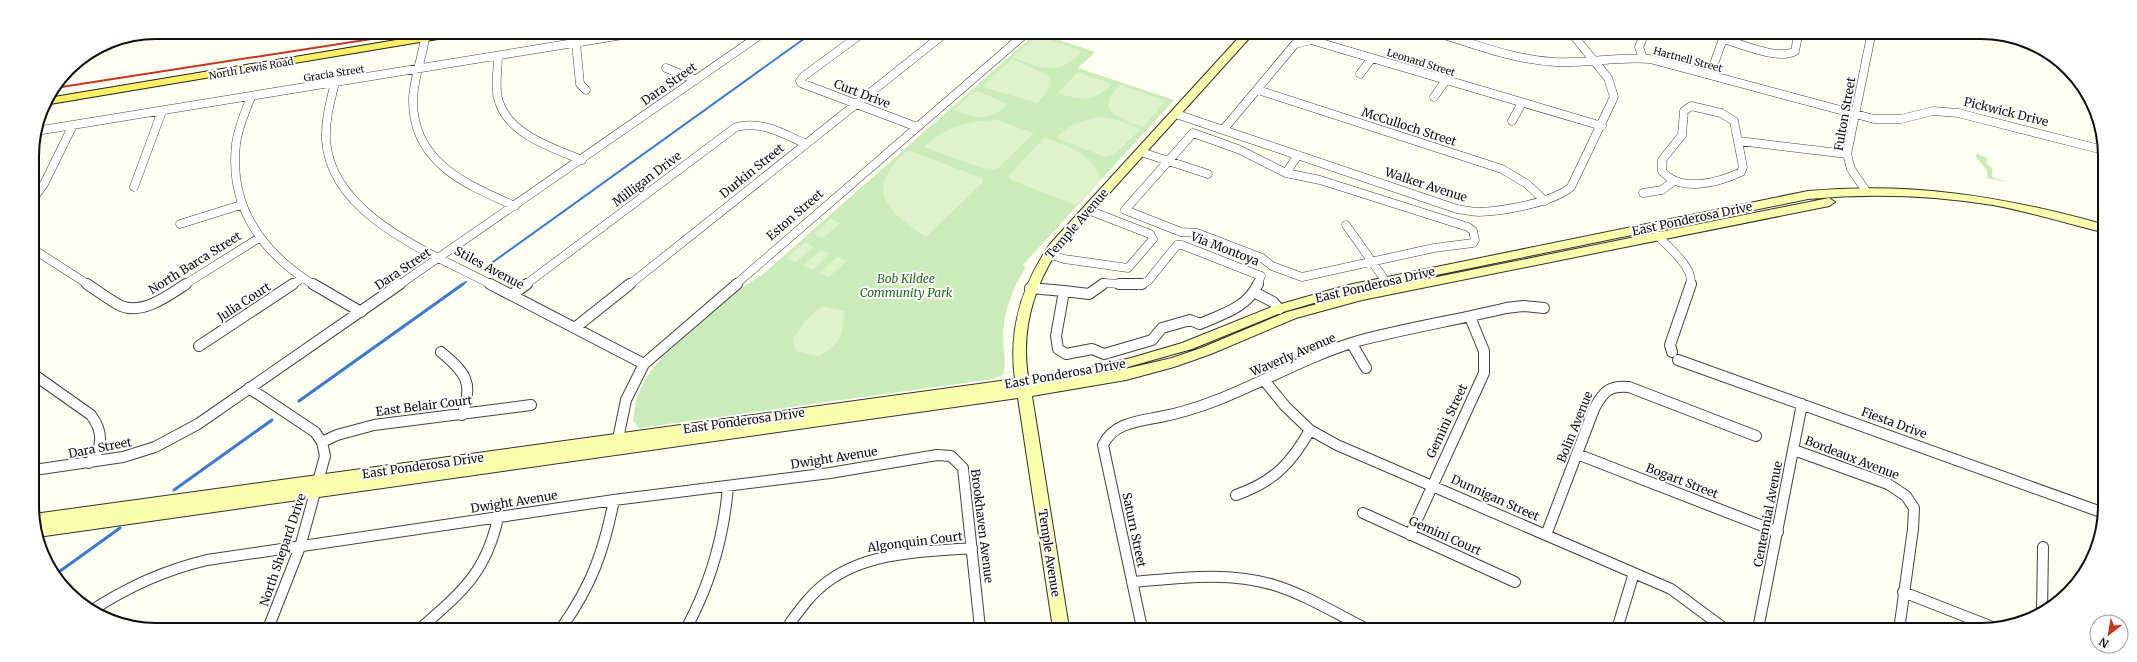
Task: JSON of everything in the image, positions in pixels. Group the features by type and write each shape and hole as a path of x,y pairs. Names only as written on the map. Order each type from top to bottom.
{"main road":[{"name":"North Lewis Road","path":"53,101 419,39"},
{"name":"Temple Avenue","path":"1060,623 1023,387 1019,338 1022,314 1030,288 1049,254 1244,39"},
{"name":"East Ponderosa Drive","path":"1023,387 1131,363 1187,346 1279,309 1385,280 1808,195 1866,191 1919,192 1948,195 2015,205 2098,227"},
{"path":"1925,200 1930,196 1945,197 1948,195"},
{"name":"East Ponderosa Drive","path":"41,530 318,486 1023,387 1126,375 1174,362 1206,351 1292,316 1343,301 1816,203 1872,199 1925,200 2016,214 2098,235"},
{"name":"East Ponderosa Drive","path":"40,519 318,486"}],"street":[{"path":"425,39 418,69 414,100 414,120 418,134 428,152 440,166 458,178 515,206"},
{"name":"Gracia Street","path":"42,130 600,39"},
{"name":"Dara Street","path":"39,469 89,463 140,453 178,436 198,424 248,388 442,257 754,39"},
{"name":"Curt Drive","path":"854,39 804,76 800,81 803,85 856,103 917,127"},
{"name":"Durkin Street","path":"576,327 938,39"},
{"name":"Eston Street","path":"617,444 624,405 629,389 644,364 1019,39"},
{"name":"Hartnell Street","path":"1458,39 1543,61 1566,62 1617,56 1643,58 1854,115"},
{"path":"1471,43 1474,39"},
{"name":"Walker Avenue","path":"1176,114 1464,211 1489,212 1545,201 1564,193 1575,182 1613,101 1613,89 1605,71 1576,39"},
{"path":"1643,39 1640,47 1643,58"},
{"path":"1710,75 1722,39"},
{"path":"1730,39 1784,55 1795,51 1797,39"},
{"name":"Fulton Street","path":"1866,191 1851,169 1847,154 1870,39"},
{"name":"Leonard Street","path":"1223,130 1296,44 1303,41 1320,41 1372,58 1602,126"},
{"path":"576,43 580,84 586,90"},
{"path":"498,56 498,95 500,103 508,118 536,140 582,160"},
{"path":"1360,74 1372,58"},
{"path":"666,68 696,80"},
{"path":"1434,97 1446,80"},
{"name":"Stiles Avenue","path":"335,83 327,122 326,137 330,159 337,179 352,201 377,223 644,364"},
{"name":"McCulloch Street","path":"1258,90 1502,170 1527,184 1545,201"},
{"path":"251,97 236,142 234,163 241,205 247,220 259,238 276,257 302,278 361,312"},
{"path":"1512,121 1522,103"},
{"path":"1688,107 1703,108 1732,118 1739,141 1743,167 1741,172 1693,184 1674,181 1664,174 1661,167 1664,157 1683,134 1684,111 1688,107"},
{"path":"134,187 162,111"},
{"name":"Pickwick Drive","path":"1854,115 1874,119 1897,120 1933,112 1958,112 2098,149"},
{"name":"Milligan Drive","path":"513,294 736,127 747,124 756,124 806,144"},
{"path":"39,190 44,184 73,125"},
{"path":"1193,133 1238,149 1286,173 1320,180 1388,203 1406,206 1468,227 1475,236 1473,243 1434,248 1302,277 1272,266 1262,258 1197,233 1181,232 1125,210 1193,133"},
{"path":"1739,141 1847,154"},
{"path":"1142,150 1162,160 1170,160 1208,174"},
{"path":"1286,173 1298,155"},
{"path":"1643,193 1662,190 1674,181"},
{"path":"180,224 241,205"},
{"path":"1049,254 1064,259 1128,268 1153,239 1154,236 1150,234 1088,210"},
{"path":"1346,225 1385,280"},
{"name":"Fiesta Drive","path":"1657,235 1690,271 1692,280 1670,345 1675,356 1802,404 2098,511"},
{"name":"North Barca Street","path":"39,253 122,306 135,308 157,302 259,238"},
{"name":"Via Montoya","path":"1030,288 1064,291 1089,294 1104,283 1139,285 1148,281 1174,248 1182,245 1261,276 1254,292 1239,307 1200,324 1190,320 1162,328 1152,340 1104,354 1092,350 1066,354 1058,349 1056,336 1064,291"},
{"name":"Julia Court","path":"198,346 302,278"},
{"path":"1254,292 1273,302 1279,309"},
{"name":"Waverly Avenue","path":"1106,437 1118,427 1189,409 1264,380 1313,357 1352,344 1517,306 1544,308"},
{"name":"Gemini Street","path":"1410,535 1484,373 1486,358 1483,343 1470,317"},
{"path":"1352,344 1366,368"},
{"path":"441,352 460,368 468,383 468,401 462,415"},
{"path":"39,378 91,415 97,422 100,431 100,449 95,459 89,463"},
{"name":"Dunnigan Street","path":"1264,380 1285,406 1310,430 1359,456 1432,485 1671,589 1687,599 1717,623"},
{"name":"Bolin Avenue","path":"1546,535 1603,391 1614,386 1635,389 1756,436"},
{"path":"248,388 301,421 315,432 322,442"},
{"name":"Centennial Avenue","path":"1759,623 1802,404"},
{"name":"East Belair Court","path":"322,442 348,432 374,425 462,415 531,405"},
{"path":"1236,495 1257,487 1278,474 1293,458 1310,430"},
{"name":"Saturn Street","path":"1106,437 1103,445 1141,623"},
{"name":"North Shepard Drive","path":"270,623 300,547 318,486 325,456 322,442"},
{"name":"Bordeaux Avenue","path":"1794,450 1888,484 1901,491 1910,500 1914,508 1914,516 1900,623"},
{"name":"Bogart Street","path":"1577,454 1778,532"},
{"name":"Dwight Avenue","path":"97,607 131,586 167,571 207,560 614,500 830,473 937,455 951,456"},
{"name":"Brookhaven Avenue","path":"951,456 957,460 963,468 980,623"},
{"path":"689,623 702,596 723,537 728,486"},
{"path":"565,623 580,603 594,578 608,533 614,500"},
{"name":"Gemini Court","path":"1363,514 1515,582"},
{"path":"426,623 466,587 482,567 490,552 498,518"},
{"path":"2042,606 2043,547"},
{"name":"Algonquin Court","path":"790,623 799,608 813,592 831,578 850,567 882,557 972,548"},
{"path":"1618,623 1634,573"},
{"path":"1132,582 1229,577 1252,580 1283,589 1354,623"},
{"path":"1903,592 1982,623"}],"green space":[{"name":"Bob Kildee Community Park","path":"1029,39 1056,39 1095,52 1078,68 1174,100 1023,265 1026,267 1013,292 1003,328 1005,366 1003,375 993,379 639,428 633,421 636,401 645,379 664,355 736,291 762,275"},
{"path":"1034,39 1049,39 1083,51 1065,65 1049,68 1033,65 1012,57"},
{"path":"1012,59 1049,76 1049,88 1046,94 1037,103 985,88 984,84"},
{"path":"1080,73 1112,84 1099,94 1087,98 1074,98 1058,93 1076,74"},
{"path":"1120,85 1163,100 1164,103 1143,127 1118,117 1112,113 1109,108 1109,101 1112,94"},
{"path":"977,91 1008,104 995,114 982,117 976,117 954,110 973,92"},
{"path":"1103,117 1114,119 1141,129 1114,155 1105,157 1056,138 1077,123"},
{"path":"997,120 1034,133 997,169 987,170 924,147 949,129 966,123"},
{"path":"1045,137 1079,152 1092,163 1097,170 1101,179 1076,205 1011,180 1008,176"},
{"path":"908,150 982,178 983,182 926,237 900,218 890,208 885,198 883,188 886,176 894,164"},
{"path":"1977,153 1987,158 1986,163 1992,168 1992,177 2008,182 1987,178 1987,170 1976,157"},
{"path":"831,219 840,223 823,238 814,234"},
{"path":"805,242 814,247 796,262 786,258"},
{"path":"821,250 830,254 813,270 803,265"},
{"path":"837,257 847,261 829,277 819,273"},
{"path":"822,306 844,311 842,332 836,343 819,356 795,351 793,339 805,321"}],"waterway":[{"path":"486,267 804,39"},
{"path":"462,285 466,282"},
{"path":"299,401 463,284"},
{"path":"174,490 272,420"},
{"path":"59,572 120,528"}],"railway":[{"path":"62,87 371,39"}]}
